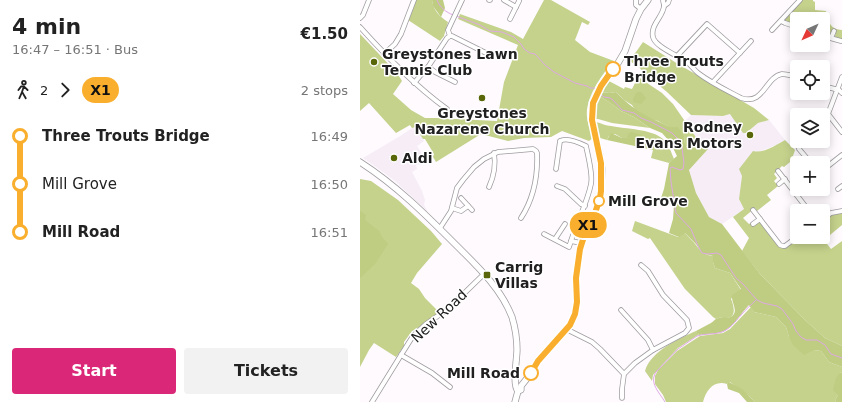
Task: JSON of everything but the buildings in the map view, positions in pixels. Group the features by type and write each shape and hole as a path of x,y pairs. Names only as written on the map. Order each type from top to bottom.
{"main road":[{"path":"515,402 518,388 529,376 538,361 573,320 577,302 576,278 578,256 586,230 595,213 601,191 601,163 592,120 594,99 601,86 618,64 625,51 630,34 641,9 648,0"},
{"path":"360,162 382,176 440,228 484,274 498,291 506,304 514,325 517,349 515,380 518,388"}],"street":[{"path":"360,18 369,0"},
{"path":"384,54 396,44 414,0"},
{"path":"450,36 448,30 462,0"},
{"path":"504,0 516,7"},
{"path":"636,0 636,5 641,9"},
{"path":"663,0 664,6"},
{"path":"670,0 664,6 652,30 652,37 655,42 689,64 697,72 745,100 751,100 756,97 778,76 782,74 790,76"},
{"path":"772,30 800,0"},
{"path":"510,19 519,1"},
{"path":"781,20 790,25"},
{"path":"677,56 707,24 740,53"},
{"path":"360,26 384,54 414,83 447,109"},
{"path":"834,31 831,38 841,41"},
{"path":"414,83 428,67 447,38 450,36"},
{"path":"450,36 490,55"},
{"path":"713,82 751,40"},
{"path":"428,67 455,82"},
{"path":"842,77 828,114 842,132"},
{"path":"830,88 838,89 842,93"},
{"path":"544,234 569,247 575,228 585,206 591,182 586,146 563,139 560,141 556,169"},
{"path":"799,148 805,156"},
{"path":"440,228 444,224 452,208 458,188 474,167 494,153 532,149 536,150 537,153 535,185 527,208 521,218"},
{"path":"489,187 495,168 494,153"},
{"path":"830,164 842,155"},
{"path":"778,171 804,204"},
{"path":"779,184 785,180"},
{"path":"557,186 565,189 585,206"},
{"path":"838,189 842,186"},
{"path":"461,198 472,210"},
{"path":"452,208 461,211 468,206"},
{"path":"753,210 780,245 785,246 790,242"},
{"path":"830,214 842,210"},
{"path":"753,224 760,219"},
{"path":"555,239 565,224"},
{"path":"571,241 581,243"},
{"path":"622,398 624,374 635,363 653,350 685,333 689,328 687,320 663,295 648,271 641,265"},
{"name":"New Road","path":"372,402 413,336 426,324 448,308 484,274"},
{"path":"621,310 648,340 653,350"},
{"path":"566,329 592,342 624,374"},
{"path":"401,354 450,386"}],"shaded area":[{"path":"731,114 746,133 758,123 769,120 785,140 758,152 742,176 739,199 744,209 722,224 709,217 696,193 689,170 708,149 699,141 685,121 691,115 723,116"},
{"path":"415,126 424,141 417,146 427,162 416,165 417,169 412,172 422,191 425,200 424,205 428,212 395,181 363,158"}],"green space":[{"path":"415,0 432,0 437,13 448,22 444,36 440,41 408,20"},
{"path":"432,0 443,0 445,8 441,17 433,6"},
{"path":"544,0 551,0 590,22 588,25 582,22 575,40 590,52 614,61 595,87 589,102 587,117 593,138 589,141 562,131 551,137 524,138 508,141 481,134 436,162 433,157 434,154 425,139 423,139 415,127 412,128 410,125 396,133 369,103 360,111 360,34 397,73 402,81 393,94 411,110 425,118 497,121 504,82 518,45 458,19 460,14 511,32 523,39"},
{"path":"802,0 813,0 815,2 815,10 826,12 791,12"},
{"path":"790,13 790,24 785,22 785,18"},
{"path":"830,24 838,30 842,30 842,40 836,38 836,31 833,30 830,35"},
{"path":"643,42 754,108 769,120 758,123 746,133 743,133 730,114 723,116 691,115 639,67 628,60"},
{"path":"638,77 662,93 673,104 700,143 689,149 685,145 684,136 635,110 632,105 616,92 600,92 607,80 624,89 625,87 632,89"},
{"path":"600,92 616,92 635,109 667,126 678,127 684,136 685,144 688,149 700,143 708,149 689,170 696,193 709,217 722,224 760,274 805,320 825,338 842,346 842,367 829,362 821,351 814,350 804,355 793,345 786,327 776,317 754,312 749,305 728,329 718,333 697,334 696,331 717,318 729,317 734,314 735,309 732,295 741,289 730,273 715,268 713,256 702,253 696,244 685,233 679,237 669,233 673,219 674,205 661,198 669,163 677,156 670,142 662,133 650,128 634,117 621,111 598,95"},
{"path":"641,92 646,98 641,104 633,102 636,93"},
{"path":"598,95 650,128 594,119 594,107"},
{"path":"596,122 609,126 652,133 667,143 674,159 669,163 651,158 653,145 629,135 626,138 622,138 615,134 609,136 607,140 600,138"},
{"path":"630,132 645,137 651,143 653,150 607,140 611,133 622,138 626,138"},
{"path":"785,140 790,145 790,148 795,150 793,156 790,156 790,162 784,167 782,166 774,174 777,178 774,181 778,186 767,195 771,200 757,211 755,208 743,218 749,224 751,223 754,226 759,222 762,223 785,248 790,244 827,244 831,249 842,241 842,346 825,338 805,320 760,274 742,251 749,238 733,217 744,209 739,199 742,176 739,169 753,151 757,152"},
{"path":"360,179 371,181 398,200 431,231 442,244 417,273 411,283 419,289 425,298 440,313 412,331 396,357 374,343 360,367"},
{"path":"360,211 366,215 365,220 379,231 388,244 375,264 360,278"},
{"path":"842,211 842,225 830,235 830,215"},
{"path":"635,221 678,237 684,232 701,251 705,254 713,256 715,268 730,273 741,290 731,299 734,308 732,316 716,319 713,317 685,289 650,238 648,239 632,231"},
{"path":"751,307 754,312 776,317 786,327 789,337 814,350 821,351 829,362 842,367 838,395 835,400 836,402 755,402 730,382 727,384 718,383 711,387 708,390 703,402 666,402 655,384 655,376 658,370 677,351 700,336 723,333 730,329"},
{"path":"696,331 699,333 698,335 678,348 653,375 652,381 645,371 653,357 666,346"},
{"path":"842,372 842,402 836,402 835,400 838,395 833,390 836,378"},
{"path":"729,382 742,389 755,402 747,402 739,393 728,389 727,384"}],"waterway":[{"path":"437,0 448,13 453,15"},
{"path":"456,16 480,25 490,31 502,32 514,37 524,49 535,54 554,72 575,83 596,89"},
{"path":"599,93 604,97 613,100 622,110 634,113 672,133 679,140 682,148 684,163 683,169 680,170 672,167 670,168 676,213 691,229 702,253 717,253 721,255 736,278 757,300 782,309 801,337 806,340 817,340 825,345 831,354 842,358"},
{"path":"665,402 654,384 654,376 656,372 678,349 697,336 719,333 728,329 756,300"}],"bus line":[{"name":"X1","path":"531,373 538,361 570,325 575,314 577,302 576,278 578,256 586,230 595,213 601,191 602,169 592,120 592,109 594,99 613,69"}],"place":[{"name":"Greystones Lawn Tennis Club","path":"374,62"},
{"name":"Three Trouts Bridge","path":"613,69"},
{"name":"Greystones Nazarene Church","path":"482,98"},
{"name":"Rodney Evans Motors","path":"750,135"},
{"name":"Aldi","path":"394,158"},
{"name":"Mill Grove","path":"599,201"},
{"name":"Carrig Villas","path":"487,275"},
{"name":"Mill Road","path":"531,373"}]}
